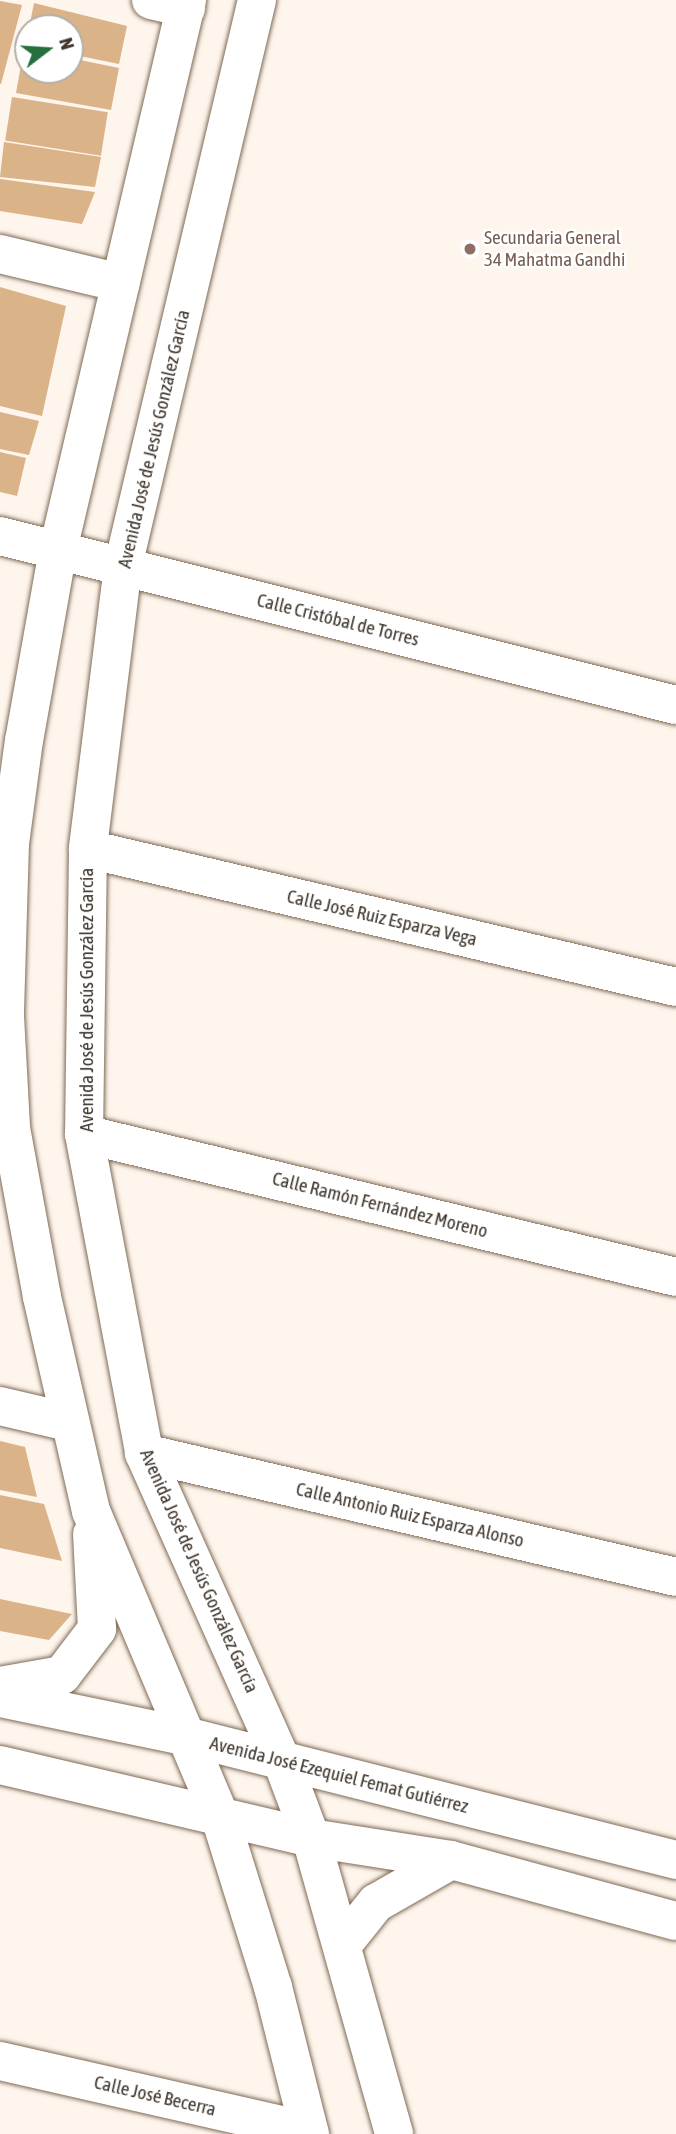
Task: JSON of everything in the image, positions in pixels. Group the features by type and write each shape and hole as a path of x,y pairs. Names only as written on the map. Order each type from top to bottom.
{"street":[{"name":"Avenida José de Jesús González García","path":"257,0 123,566 88,849 84,1133 144,1453 282,1761 311,1838 343,1944 394,2134"},
{"path":"175,3 121,283 58,550 5,842 6,1127 69,1422 91,1511 190,1737 220,1817 273,1987 309,2132"},
{"path":"0,254 121,283"},
{"name":"Calle Cristóbal de Torres","path":"0,536 676,705"},
{"name":"Calle José Ruiz Esparza Vega","path":"88,849 676,987"},
{"name":"Calle Ramón Fernández Moreno","path":"84,1133 676,1277"},
{"path":"0,1406 69,1422"},
{"name":"Calle Antonio Ruiz Esparza Alonso","path":"144,1453 676,1577"},
{"path":"0,1686 62,1675 97,1629 91,1511"},
{"name":"Avenida José Ezequiel Femat Gutiérrez","path":"0,1698 190,1737 676,1860"},
{"path":"0,1765 311,1838 451,1860 676,1921"},
{"path":"343,1944 376,1903 451,1860"},
{"name":"Calle José Becerra","path":"0,2061 309,2132"}],"building":[{"path":"0,1 22,5 20,14 14,14 14,35 0,84"},
{"path":"34,3 78,14 32,14"},
{"path":"84,15 127,26 119,64 84,57"},
{"path":"84,61 119,68 111,110 16,93 18,84 84,84"},
{"path":"12,97 108,112 101,156 5,140"},
{"path":"4,142 101,157 95,187 0,177"},
{"path":"0,179 95,192 82,224 0,211"},
{"path":"0,287 66,306 42,416 0,406"},
{"path":"0,412 39,421 29,455 0,449"},
{"path":"0,452 26,458 17,496 0,492"},
{"path":"0,1441 25,1447 37,1497 0,1490"},
{"path":"0,1495 44,1504 62,1561 0,1548"},
{"path":"0,1599 72,1614 49,1640 0,1631"}],"place":[{"name":"Secundaria General 34 Mahatma Gandhi","path":"470,249"}]}
